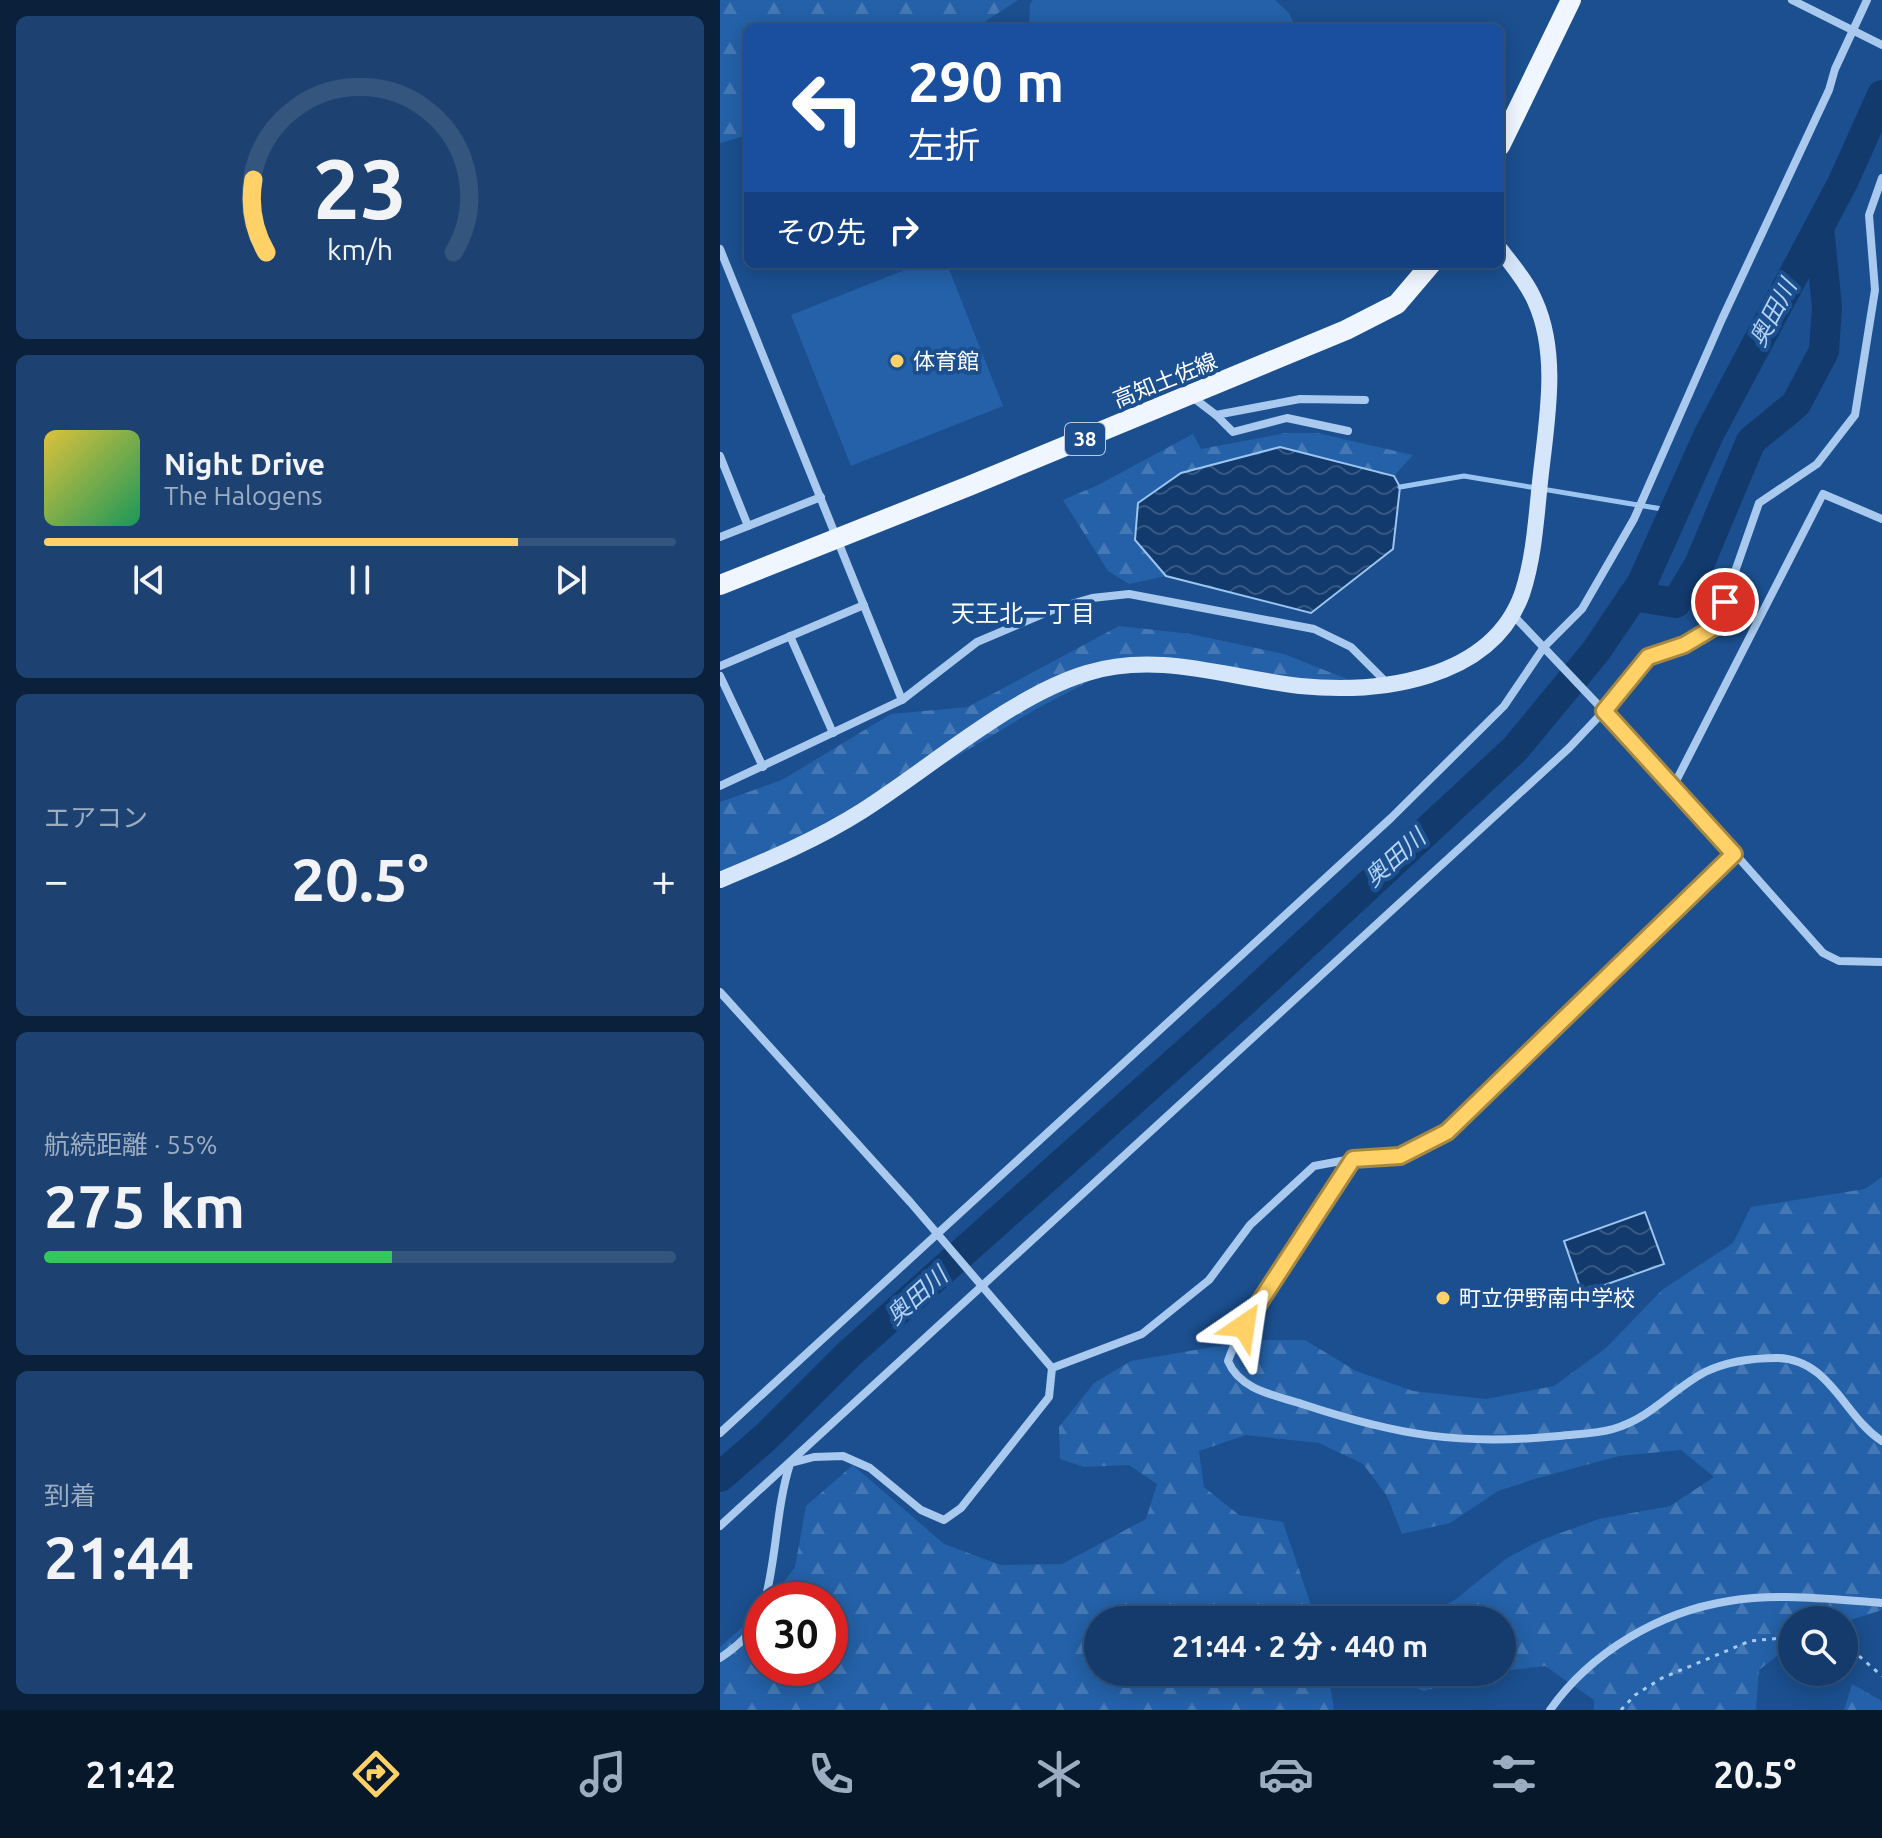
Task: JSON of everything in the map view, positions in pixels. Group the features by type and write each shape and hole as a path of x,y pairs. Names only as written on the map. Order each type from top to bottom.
{"main road":[{"path":"1504,137 1566,2"},
{"name":"高知土佐線","path":"720,585 1191,396 1346,330 1397,304 1428,268"}],"street":[{"path":"1792,0 1882,45"},
{"path":"720,1433 1391,818 1504,706 1544,647 1582,609 1634,519 1867,0"},
{"path":"720,1526 1569,748 1648,657 1684,645 1716,626 1759,503 1817,464 1855,415 1875,290 1869,215 1882,178"},
{"path":"721,255 902,700"},
{"path":"720,880 775,857 859,813 995,719 1087,673 1113,667 1157,664 1206,668 1300,686 1388,684 1418,680 1489,645 1502,631 1521,596 1533,553 1548,406 1547,342 1534,298 1504,255"},
{"path":"1191,396 1233,432 1287,418 1348,431"},
{"path":"1216,415 1300,399 1365,400"},
{"path":"720,456 748,526"},
{"path":"1674,785 1823,494 1882,519"},
{"path":"720,537 821,497"},
{"path":"720,786 902,700 977,642 1057,608 1092,598 1129,594 1314,629 1351,647 1388,684"},
{"path":"720,666 864,605"},
{"path":"1511,614 1674,785 1823,953 1839,961 1882,962"},
{"path":"790,636 833,733"},
{"path":"720,676 763,767"},
{"path":"1052,1368 1142,1334 1209,1280 1250,1225 1314,1166 1353,1159 1400,1156 1447,1132 1734,854"},
{"path":"720,992 937,1234 1052,1368 1049,1397 961,1508 944,1520 921,1510 870,1468 843,1456 814,1457 790,1463"},
{"path":"1353,1159 1254,1307 1233,1345 1228,1361 1234,1375 1253,1388 1356,1422 1421,1436 1518,1440 1610,1430 1644,1418 1703,1373 1730,1363 1778,1358 1798,1362 1823,1376 1868,1432 1882,1441"},
{"path":"770,1582 783,1485 790,1463"},
{"path":"1550,1710 1590,1664 1641,1630 1698,1607 1731,1600 1809,1597 1882,1603"},
{"path":"720,1658 744,1639"}],"path":[{"path":"1621,1710 1635,1695 1662,1678 1750,1641 1778,1638"},
{"path":"1858,1655 1882,1676"}],"green space":[{"path":"720,0 1018,0 981,24 744,24 744,136 720,143"},
{"path":"1033,0 1275,0 1289,13 1294,24 1029,24"},
{"name":"体育館","path":"910,268 949,268 1003,406 851,466 791,315"},
{"path":"1286,433 1317,433 1413,455 1394,476 1280,447 1135,540 1166,576 1129,584 1108,571 1063,500 1096,486 1193,434 1201,449"},
{"path":"1119,626 1191,634 1284,654 1372,689 1124,663 1038,708 870,808 720,885 720,802 782,780 891,714 968,707"},
{"path":"1882,1177 1882,1610 1858,1618 1858,1606 1778,1606 1778,1655 1759,1670 1756,1710 1594,1710 1594,1700 1545,1666 1516,1669 1516,1606 1444,1606 1507,1558 1541,1540 1599,1519 1670,1506 1714,1477 1681,1450 1619,1456 1538,1478 1498,1491 1450,1523 1402,1534 1387,1496 1363,1464 1319,1443 1246,1435 1199,1451 1204,1487 1239,1515 1283,1522 1311,1606 1084,1606 1084,1686 1330,1686 1334,1710 720,1710 720,1647 744,1626 744,1686 848,1686 848,1582 784,1582 795,1567 806,1506 853,1465 944,1544 1001,1565 1062,1564 1146,1519 1157,1484 1129,1465 1084,1467 1060,1459 1059,1427 1094,1383 1131,1361 1254,1340 1305,1340 1356,1371 1413,1391 1486,1399 1554,1386 1606,1348 1662,1290 1733,1243 1751,1207 1865,1189"},
{"path":"1411,1686 1440,1686 1424,1691"},
{"path":"1851,1686 1882,1701 1882,1710 1844,1710"}],"water":[{"path":"1280,447 1394,476 1400,487 1393,549 1311,613 1166,576 1135,540 1138,503 1181,473"},
{"path":"1645,1212 1664,1264 1582,1293 1564,1241"}],"waterway":[{"name":"奥田川","path":"720,1477 768,1435 849,1354 1242,1003 1515,749 1596,651 1642,583 1709,434 1843,182 1882,95"},
{"path":"1633,596 1676,603 1699,565 1751,441 1796,404 1824,351 1827,307 1819,228"},
{"path":"1400,487 1464,476 1674,511"}],"place":[{"name":"体育館","path":"897,361"},
{"name":"町立伊野南中学校","path":"1443,1298"}],"district":[{"name":"天王北一丁目","path":"1023,614"}],"route":[{"path":"1244,1326 1353,1159 1400,1156 1447,1132 1734,854 1604,711 1648,657 1684,645 1716,626 1725,602"}]}
